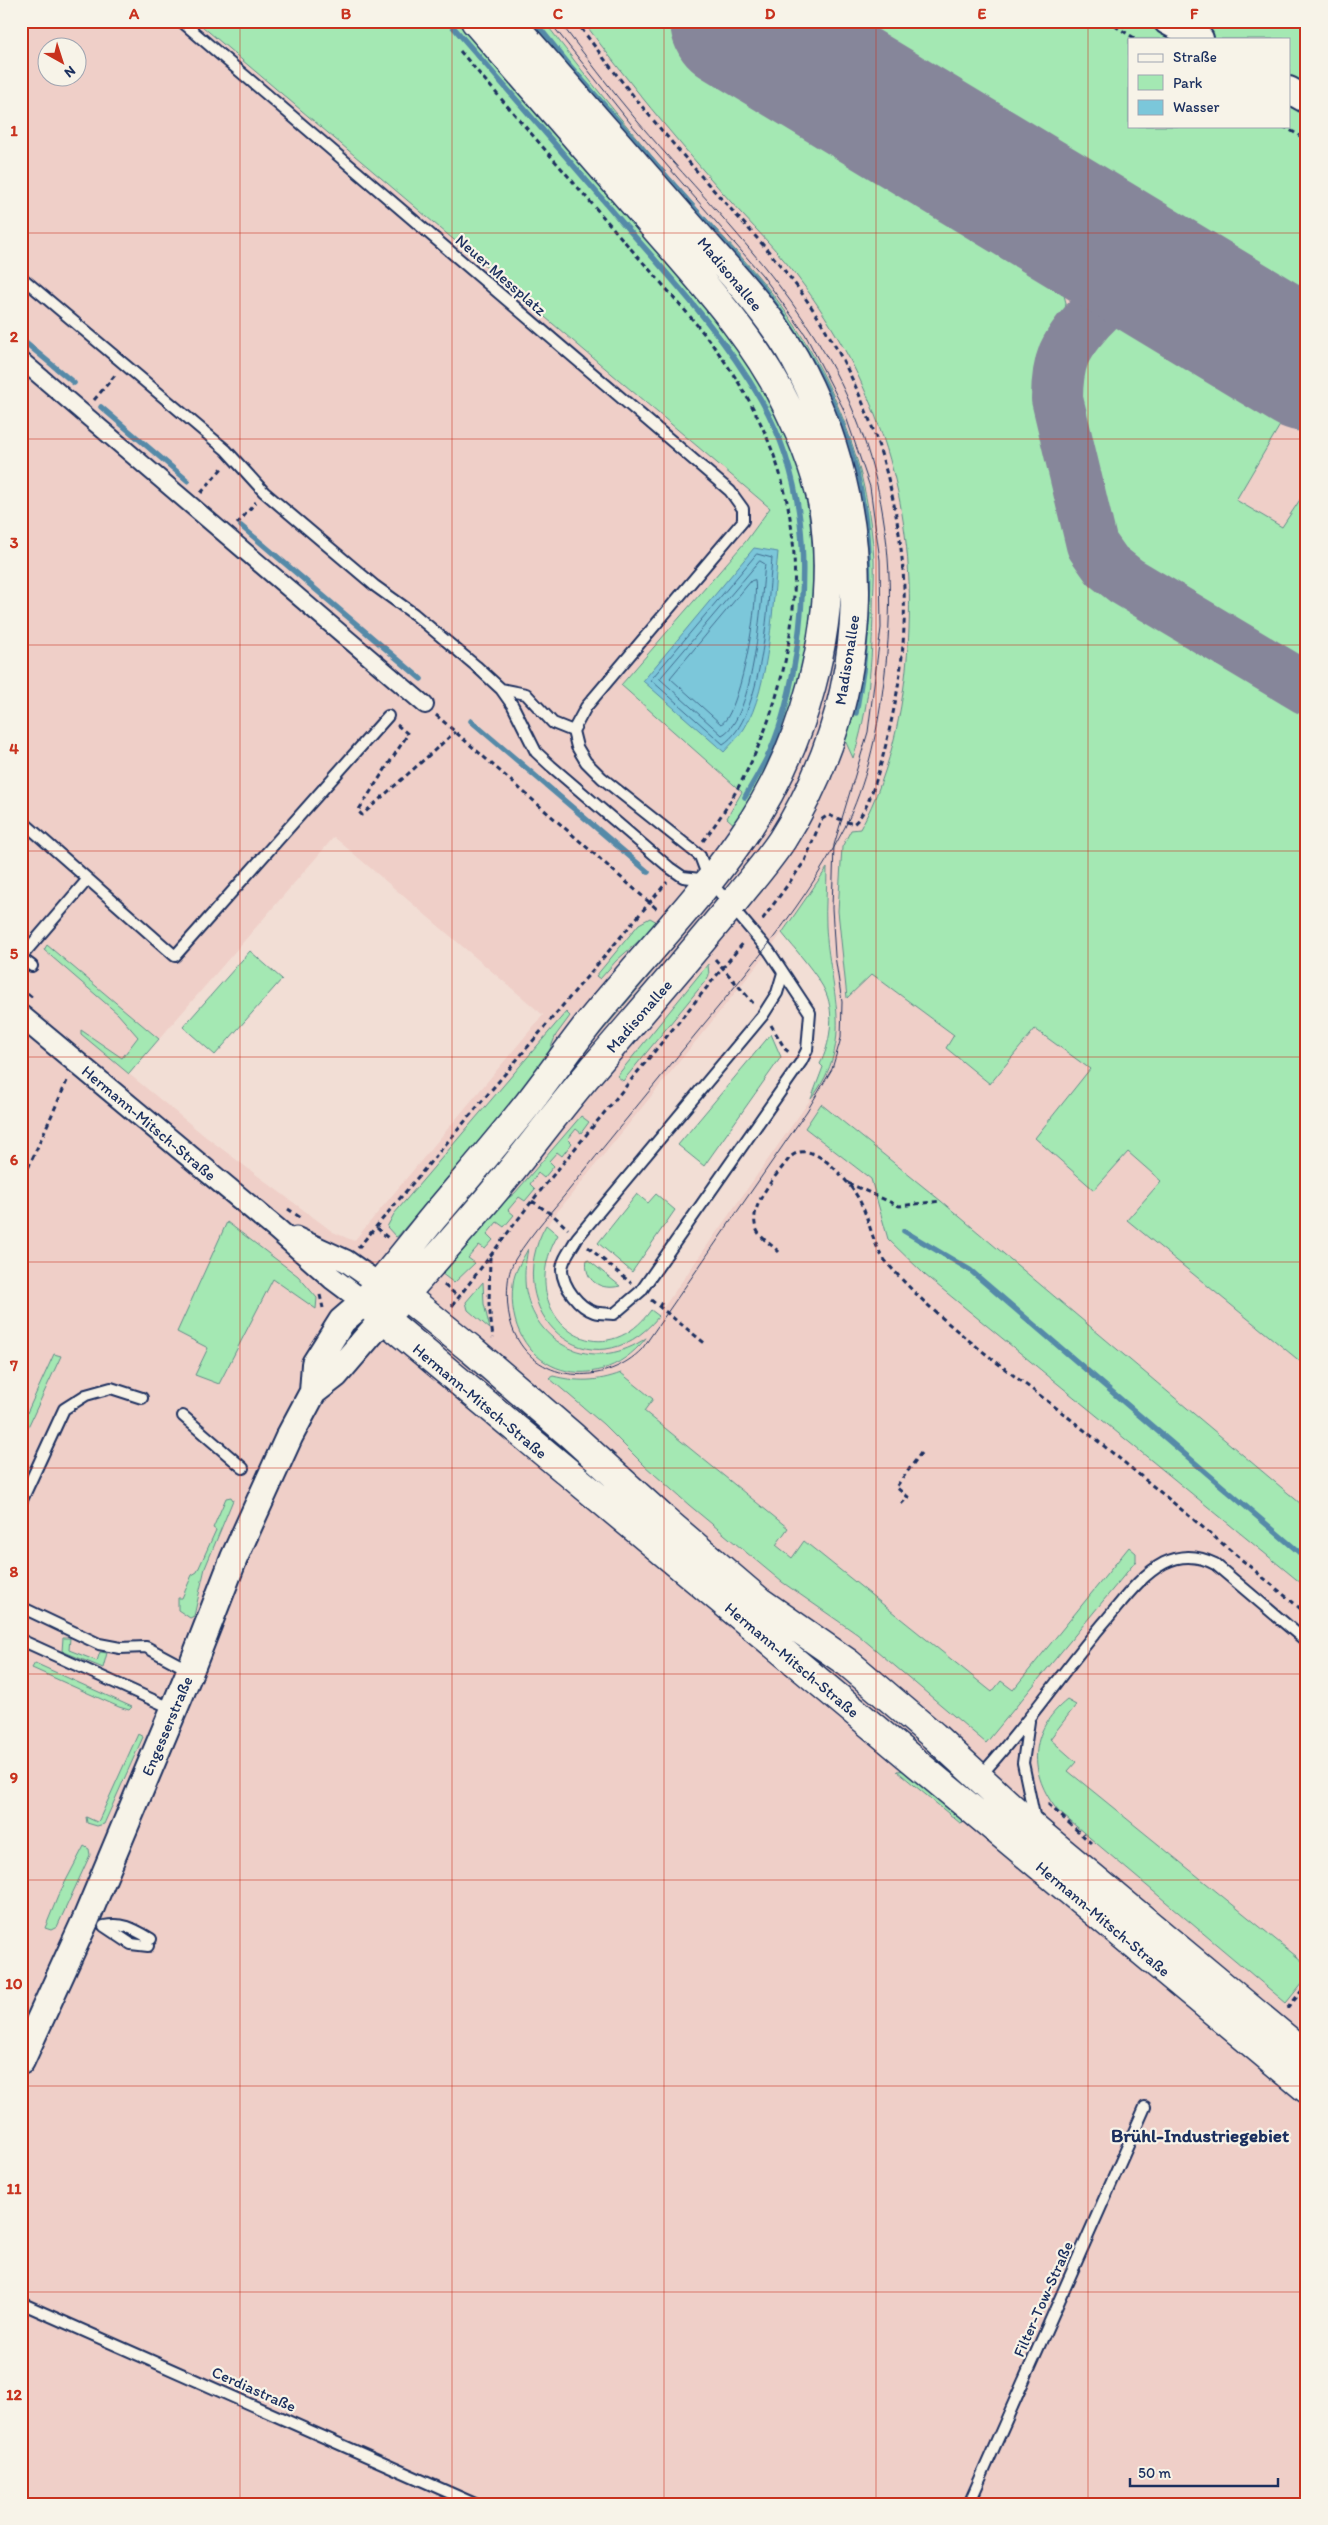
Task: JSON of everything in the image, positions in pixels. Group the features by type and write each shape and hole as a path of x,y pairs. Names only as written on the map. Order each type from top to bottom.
{"main road":[{"name":"Madisonallee","path":"375,1302 596,1015 709,880 744,834 772,787 792,745 804,712 820,640 826,578 824,517 808,453 787,405 760,358 729,315 476,21"},
{"name":"Madisonallee","path":"404,1295 488,1198 590,1072 763,868 785,835 819,770 837,719 848,677 855,615 855,555 844,486 835,452 822,416 794,358 748,294 510,21"},
{"name":"Hermann-Mitsch-Straße","path":"375,1302 404,1295 472,1350 571,1435 660,1518 759,1601 848,1663 934,1736 1037,1831 1307,2056"},
{"name":"Hermann-Mitsch-Straße","path":"375,1302 959,1799 1307,2089"},
{"path":"959,1799 978,1777"}],"street":[{"path":"1167,21 1198,38"},
{"path":"1290,91 1307,100"},
{"path":"21,360 424,705"},
{"name":"Hermann-Mitsch-Straße","path":"21,1016 278,1230 346,1261 375,1302"},
{"name":"Engesserstraße","path":"21,2061 89,1910 190,1671 234,1558 289,1437 313,1392 315,1364 342,1321 375,1302"}],"lane":[{"name":"Neuer Messplatz","path":"181,21 730,490 743,508 743,521 586,707 573,731"},
{"path":"21,277 226,450 264,492 375,586 414,614 501,689 513,706 536,752 551,766 670,868 683,877 709,880"},
{"path":"501,689 526,694 553,723 573,731 577,747 586,762 602,778 700,856 709,880 752,931 783,973 810,1014 807,1050 801,1062 641,1291 614,1314 594,1312 578,1300 566,1287 562,1269 565,1258 577,1238 763,1015 777,993 783,973"},
{"path":"21,820 175,956 388,716"},
{"path":"32,966 21,957 88,879"},
{"path":"21,1502 64,1409 86,1395 111,1388 142,1398"},
{"path":"183,1416 243,1468"},
{"path":"978,1777 1029,1720 1061,1675 1127,1596 1147,1575 1173,1560 1199,1556 1215,1564 1307,1642"},
{"path":"21,1607 99,1644 120,1648 146,1647 190,1671"},
{"path":"21,1640 173,1709"},
{"path":"1029,1720 1023,1763 1037,1831"},
{"name":"Filter-Tow-Straße","path":"969,2504 1145,2107"},
{"name":"Cerdiastraße","path":"21,2303 475,2504"}],"path":[{"path":"1107,21 1134,38"},
{"path":"460,50 709,340 745,393 766,432 787,492 795,545 795,583 791,633 781,681 759,748 742,781 702,842"},
{"path":"1286,128 1307,140"},
{"path":"82,413 124,364"},
{"path":"190,506 232,458"},
{"path":"227,537 264,492"},
{"path":"388,716 408,734 358,811 362,815 455,732"},
{"path":"444,722 650,901"},
{"path":"452,1306 532,1201 724,968 804,861 821,820 828,815 836,817"},
{"path":"352,1243 360,1246 377,1228 667,883"},
{"path":"713,958 752,1000"},
{"path":"21,988 34,999"},
{"path":"574,992 580,995"},
{"path":"775,1030 785,1049"},
{"path":"21,1184 76,1062"},
{"path":"779,1252 759,1234 754,1223 756,1206 790,1157 801,1151 816,1154 856,1193 875,1242 886,1262 942,1317 1174,1502 1307,1614"},
{"path":"847,1183 899,1206 941,1201"},
{"path":"532,1201 554,1216 577,1238 707,1345"},
{"path":"282,1204 304,1220"},
{"path":"490,1256 489,1305 494,1342"},
{"path":"321,1315 323,1303 320,1295 323,1289"},
{"path":"659,1307 662,1302"},
{"path":"902,1504 908,1496 896,1487 920,1453"},
{"path":"1288,2008 1307,1984"}],"shaded area":[{"path":"21,21 196,21 770,508 746,541 621,685 742,792 727,818 737,827 763,783 792,715 800,683 810,623 813,569 813,542 803,478 779,415 764,385 719,320 462,21 489,21 748,325 784,379 811,438 821,467 830,501 834,539 836,604 829,692 819,729 802,772 778,817 760,845 764,849 783,820 808,774 824,732 840,667 845,604 842,539 837,501 828,466 817,434 788,374 753,322 692,246 497,21 527,21 551,54 767,300 791,335 824,397 851,467 865,545 866,602 864,636 857,688 843,735 853,757 865,706 872,647 874,560 865,493 854,446 842,414 818,362 788,314 628,128 544,21 1096,21 1128,40 1128,128 1275,128 1307,147 1307,1509 941,1201 821,1104 805,1128 871,1179 888,1239 925,1275 1307,1588 1307,2504 21,2504","holes":["334,837 543,1015 354,1241 333,1232 206,1137 129,1074","827,869 826,927 837,1001 837,1023 829,1067 817,1090 649,1328 623,1345 612,1347 590,1348 571,1343 561,1337 548,1324 537,1301 532,1273 540,1237 554,1216 769,951","527,1251 526,1291 536,1317 550,1337 568,1348 590,1354 612,1353 626,1350 644,1340 623,1361 593,1372 562,1370 535,1355 519,1330 513,1301 515,1274"]}],"green space":[{"path":"196,21 462,21 661,253 745,356 773,402 793,450 806,498 812,547 812,597 806,647 795,697 774,758 737,827 727,818 742,792 621,685 746,541 770,508"},
{"path":"527,21 544,21 651,155 765,284 806,343 836,401 858,463 871,527 874,560 873,629 869,685 863,722 853,758 843,736 857,688 824,397"},
{"path":"583,21 710,21 693,51 1044,261 1062,287 1066,303 1062,337 1047,377 1049,409 1088,554 1095,567 1104,579 1113,585 1307,701 1307,1367 1127,1220 1161,1181 1128,1152 1094,1190 1035,1138 1090,1069 1035,1029 990,1084 946,1048 954,1035 872,974 847,998 838,911 842,847 851,830 860,829 881,782 889,757 901,706 909,629 909,582 905,536 898,492 887,449 872,407 853,366 831,326 796,274 669,130"},
{"path":"841,21 1307,21 1307,314 851,39"},
{"path":"1143,322 1289,410 1236,500 1282,527 1307,489 1307,675 1122,564 1113,557 1109,549 1069,402 1069,389 1074,366 1085,347 1094,338 1116,326"},
{"path":"827,868 826,926 835,993 837,1035 833,1056 825,1077 811,1099 823,1067 820,1064 829,1039 831,1020 829,1001 823,986 782,933"},
{"path":"650,918 659,923 616,961 600,979 596,976 639,924"},
{"path":"675,935 680,939 582,1055 539,1117 422,1259 418,1256"},
{"path":"47,945 159,1039 129,1074 81,1034 81,1030 122,1058 138,1037 118,1014 44,950"},
{"path":"250,951 282,979 215,1055 183,1027"},
{"path":"708,964 709,975 707,979 623,1081 617,1076"},
{"path":"566,1012 570,1016 556,1035 542,1068 396,1237 387,1227 394,1214"},
{"path":"771,1034 781,1057 704,1166 678,1145"},
{"path":"821,1104 941,1201 1307,1509 1307,1588 925,1275 888,1239 871,1179 805,1128"},
{"path":"581,1116 589,1122 581,1133 576,1129 568,1139 572,1143 562,1156 557,1152 549,1161 554,1166 544,1178 538,1173 530,1184 535,1189 525,1201 519,1197 508,1210 514,1215 504,1227 497,1222 487,1234 493,1240 485,1249 479,1245 468,1258 475,1263 454,1283 441,1273 491,1212 515,1193"},
{"path":"637,1194 648,1203 656,1194 675,1210 632,1272 598,1243"},
{"path":"227,1222 298,1276 317,1298 316,1309 273,1279 219,1384 195,1375 208,1348 177,1332"},
{"path":"546,1225 558,1235 547,1264 546,1290 553,1312 567,1329 586,1339 608,1340 630,1331 651,1310 659,1316 633,1339 606,1349 580,1347 559,1334 542,1314 533,1288 534,1257"},
{"path":"528,1249 525,1270 526,1291 533,1311 543,1328 557,1341 572,1349 590,1354 609,1353 628,1348 646,1338 625,1358 602,1369 578,1372 556,1368 537,1356 522,1338 514,1313 513,1284 515,1275"},
{"path":"587,1259 620,1286 606,1287 595,1283 591,1279 586,1267"},
{"path":"483,1282 484,1304 490,1329 468,1310 466,1302"},
{"path":"54,1354 61,1356 21,1442 21,1426"},
{"path":"621,1373 653,1399 644,1411 788,1528 776,1545 792,1558 804,1541 992,1692 1001,1681 1013,1690 1129,1547 1136,1553 1136,1561 986,1743 857,1634 782,1582 689,1505 645,1466 603,1424 549,1378 553,1376 587,1380"},
{"path":"231,1497 233,1500 205,1568 194,1616 190,1618 178,1610 178,1598 182,1598 192,1575 197,1572 216,1530 213,1528 226,1498"},
{"path":"63,1638 70,1638 69,1650 97,1661 100,1652 107,1653 103,1668 62,1651"},
{"path":"35,1663 132,1707 129,1710 119,1707 32,1668"},
{"path":"1067,1700 1076,1705 1050,1739 1076,1762 1068,1771 1307,1965 1307,1977 1286,2003 1058,1811 1048,1797 1041,1782 1037,1768 1037,1753 1039,1739 1045,1725 1054,1712"},
{"path":"138,1734 143,1737 104,1824 97,1826 87,1823 86,1817 97,1822 99,1820"},
{"path":"909,1770 970,1820 960,1823 897,1771"},
{"path":"84,1846 89,1849 90,1855 57,1927 51,1930 45,1928 58,1896"}],"water":[{"path":"754,548 778,552 769,643 760,691 753,712 742,732 724,752 643,681"}],"waterway":[{"path":"448,21 696,307 746,376 776,429 787,459 800,521 803,584 801,616 793,674 776,737 745,797"},
{"path":"534,21 570,66 757,280 808,354 828,391 844,429 856,468 864,510 868,553 868,599"},
{"path":"21,339 74,383"},
{"path":"101,407 188,481"},
{"path":"241,526 421,679"},
{"path":"856,713 863,671 868,611"},
{"path":"471,721 648,872"},
{"path":"904,1231 970,1270 1307,1559"}],"taxiway":[{"path":"1170,283 1153,279 1139,281 1114,296 1078,332 1062,360 1058,376 1057,399 1092,545 1107,566 1126,581 1307,689"}],"runway":[{"path":"736,21 1307,366"}],"tram line":[{"path":"549,21 631,124 762,275 805,334 843,408 870,487 880,560 881,628 868,732 834,845 832,908 835,956 842,1002 841,1038 832,1069 807,1111 642,1349 628,1361 612,1369 595,1373 577,1374 560,1372 544,1365 529,1355 518,1340 510,1319 507,1297 508,1282 514,1261 536,1230 761,954 784,924 827,860 845,827 859,794 874,741 883,688 888,640 889,593 887,548 881,503 870,459 855,415 836,373 792,303 750,249 628,110 559,21"}],"district":[{"name":"Brühl-Industriegebiet","path":"1200,2135"}]}
